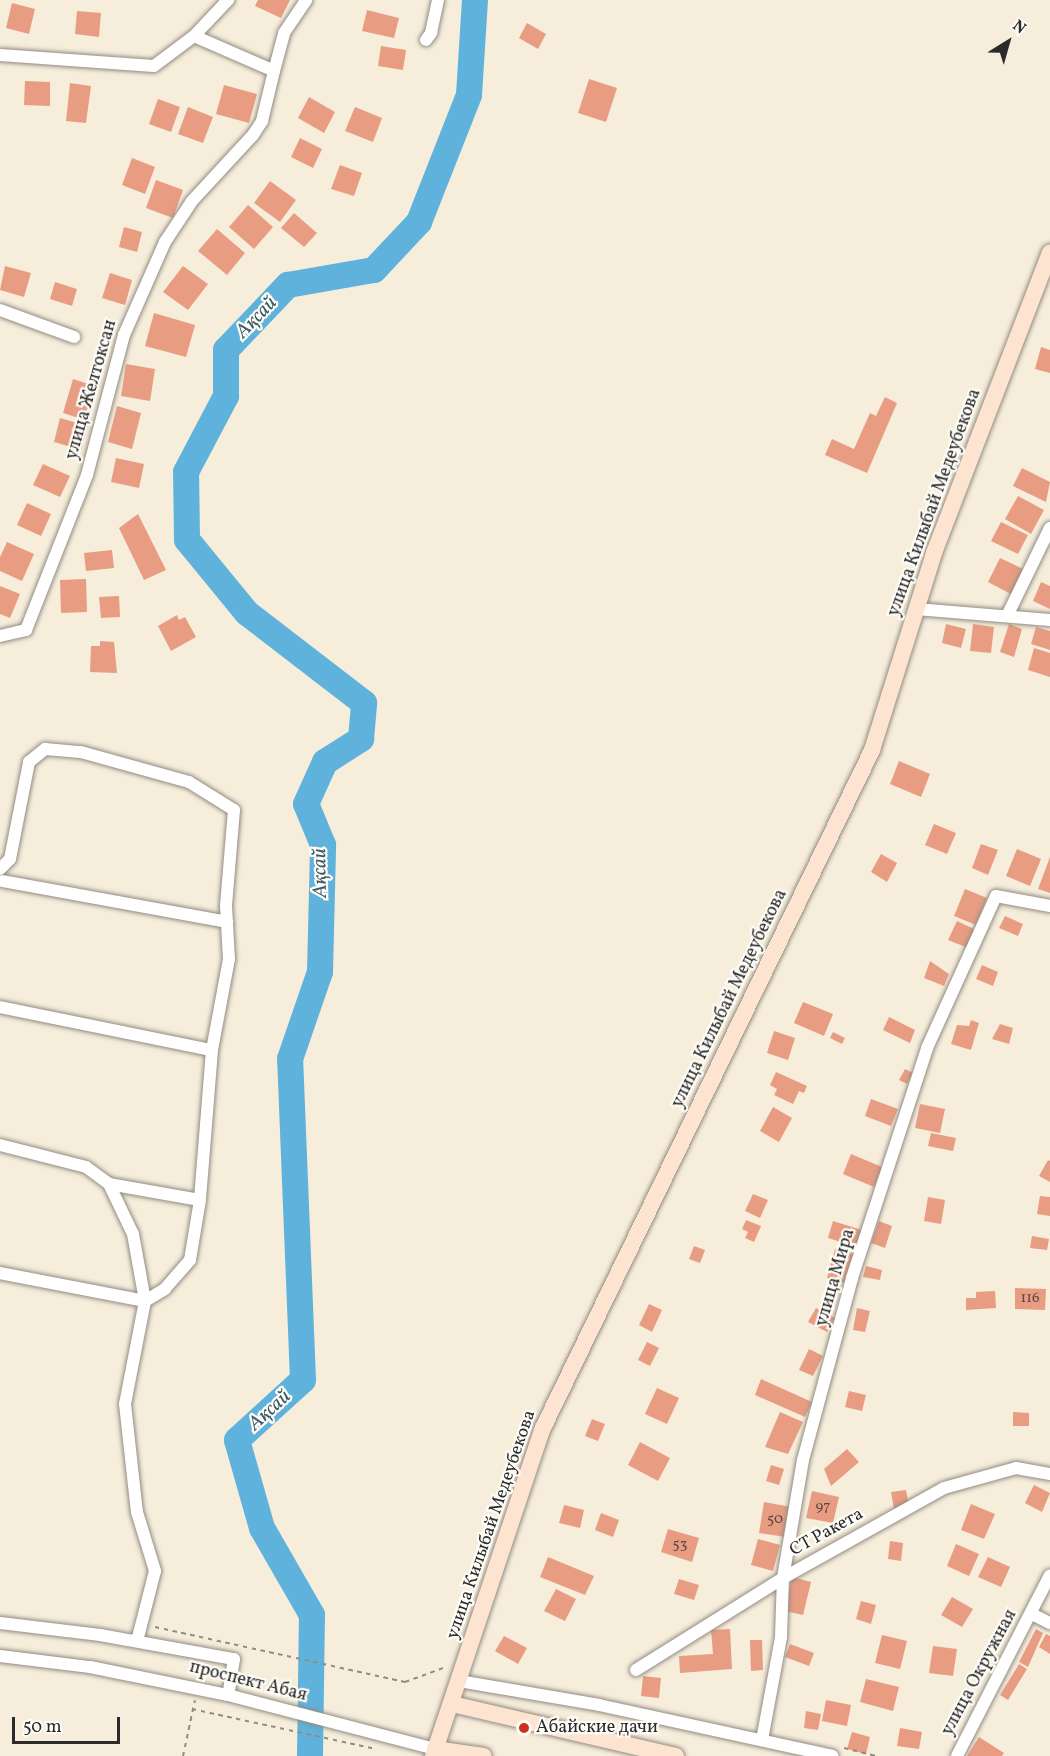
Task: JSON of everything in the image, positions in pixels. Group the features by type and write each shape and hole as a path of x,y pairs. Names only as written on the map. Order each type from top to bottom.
{"main road":[{"name":"улица Килыбай Медеубекова","path":"434,1752 543,1428 872,750 938,542 1050,253"},
{"path":"452,1704 676,1756"},
{"name":"проспект Абая","path":"434,1752 484,1756"}],"street":[{"path":"208,0 224,3"},
{"name":"улица Желтоксан","path":"0,636 26,630 87,475 124,335 165,242 192,201 262,120 284,33 306,0"},
{"path":"426,40 432,33 438,0"},
{"path":"0,55 154,66 194,36 224,3"},
{"path":"194,36 274,71"},
{"path":"0,310 74,337"},
{"path":"1007,616 1050,528"},
{"path":"916,609 1050,620"},
{"path":"0,1273 145,1301 165,1289 190,1260 200,1200 213,1050 229,959 227,922 234,810 189,782 133,764 81,752 45,749 29,762 9,859 1,877 227,922"},
{"name":"улица Мира","path":"762,1740 781,1637 783,1578 804,1460 852,1278 927,1048 996,896 1050,906"},
{"path":"0,1007 213,1050"},
{"path":"0,1145 86,1167 109,1184 200,1200"},
{"path":"109,1184 133,1234 145,1301 125,1404 137,1512 155,1571 139,1624 137,1641"},
{"name":"СТ Ракета","path":"636,1670 783,1578 944,1488 1016,1468 1050,1474"},
{"name":"улица Окружная","path":"957,1756 1050,1575"},
{"path":"1034,1610 1050,1623"},
{"name":"проспект Абая","path":"0,1623 137,1641 234,1659 228,1695"},
{"name":"проспект Абая","path":"0,1656 90,1666 228,1695 434,1752"},
{"path":"459,1681 599,1705 832,1756"}],"path":[{"path":"139,1624 238,1643 403,1682 466,1660"},
{"path":"183,1756 192,1709 196,1700"},
{"path":"192,1709 222,1713 386,1751"}],"building":[{"path":"258,0 290,0 281,18 255,6"},
{"path":"12,3 35,9 29,34 6,28"},
{"path":"367,10 399,18 394,38 362,31"},
{"path":"77,11 101,13 99,37 75,34"},
{"path":"527,23 546,34 538,49 519,38"},
{"path":"381,46 406,50 403,70 378,66"},
{"path":"589,79 617,88 606,122 578,113"},
{"path":"25,81 50,82 50,106 24,105"},
{"path":"70,83 91,86 86,123 66,121"},
{"path":"224,85 257,94 249,123 216,114"},
{"path":"309,97 335,112 324,133 298,118"},
{"path":"158,99 180,107 171,132 149,124"},
{"path":"188,107 213,117 203,143 178,134"},
{"path":"355,107 382,118 373,142 345,131"},
{"path":"300,138 322,149 313,168 291,157"},
{"path":"132,158 155,167 145,194 122,185"},
{"path":"340,165 362,173 354,196 331,189"},
{"path":"156,180 183,190 173,218 146,208"},
{"path":"270,181 296,200 280,222 254,203"},
{"path":"248,205 273,227 254,249 229,227"},
{"path":"294,213 317,233 304,247 281,228"},
{"path":"124,227 142,232 137,252 119,247"},
{"path":"217,229 245,253 227,275 198,251"},
{"path":"5,266 31,273 24,297 0,290"},
{"path":"183,266 208,284 188,310 163,292"},
{"path":"110,273 132,280 125,305 102,298"},
{"path":"55,282 77,289 72,306 50,299"},
{"path":"154,313 195,325 186,357 145,346"},
{"path":"1041,347 1050,350 1050,373 1035,369"},
{"path":"126,364 155,369 150,401 121,396"},
{"path":"73,379 98,387 88,421 63,413"},
{"path":"885,397 897,403 867,473 825,455 832,439 854,449 870,413 876,416"},
{"path":"117,406 141,413 132,449 108,442"},
{"path":"60,418 88,426 81,450 54,442"},
{"path":"116,458 144,464 139,488 111,482"},
{"path":"43,464 70,476 60,497 33,485"},
{"path":"1022,468 1050,482 1046,502 1013,486"},
{"path":"1018,496 1044,510 1031,534 1005,519"},
{"path":"27,503 51,514 41,536 17,525"},
{"path":"138,514 166,570 144,580 119,528"},
{"path":"1001,522 1028,535 1018,554 991,541"},
{"path":"7,542 34,554 22,581 0,571 0,557"},
{"path":"112,550 114,568 86,571 84,553"},
{"path":"1000,558 1023,569 1011,594 988,582"},
{"path":"86,579 87,612 61,613 60,580"},
{"path":"1041,582 1050,586 1050,609 1033,601"},
{"path":"0,586 20,594 10,618 0,614"},
{"path":"119,596 120,617 101,618 99,597"},
{"path":"177,615 179,620 185,617 196,637 171,651 158,626"},
{"path":"946,624 966,629 961,648 942,643"},
{"path":"973,624 994,627 991,653 970,651"},
{"path":"1009,624 1022,629 1014,657 1000,652"},
{"path":"1036,627 1050,631 1050,650 1031,644"},
{"path":"100,641 114,642 117,673 90,672 91,646 100,646"},
{"path":"1034,648 1050,653 1050,677 1028,670"},
{"path":"899,761 930,774 921,797 890,784"},
{"path":"934,824 956,833 947,854 925,845"},
{"path":"981,844 998,850 988,875 972,868"},
{"path":"1017,849 1041,859 1030,886 1006,876"},
{"path":"881,854 897,863 887,882 871,872"},
{"path":"1050,857 1050,893 1038,889"},
{"path":"965,889 987,898 976,925 954,916"},
{"path":"1005,916 1023,924 1018,936 999,928"},
{"path":"957,921 976,930 968,948 948,940"},
{"path":"930,961 949,974 944,986 924,978"},
{"path":"982,965 998,972 993,986 976,979"},
{"path":"803,1002 833,1014 824,1036 794,1023"},
{"path":"889,1017 915,1030 910,1043 883,1030"},
{"path":"971,1020 979,1023 971,1050 951,1044 957,1025 969,1026"},
{"path":"1000,1024 1013,1028 1009,1044 992,1039"},
{"path":"774,1031 795,1038 788,1060 767,1053"},
{"path":"833,1032 845,1038 842,1044 830,1038"},
{"path":"905,1069 913,1073 907,1084 899,1080"},
{"path":"776,1072 807,1086 804,1093 799,1091 793,1104 774,1095 777,1089 770,1085"},
{"path":"871,1099 898,1109 891,1126 865,1116"},
{"path":"920,1104 945,1109 940,1133 915,1128"},
{"path":"773,1107 792,1118 779,1142 760,1131"},
{"path":"931,1133 956,1138 953,1151 928,1146"},
{"path":"851,1154 882,1167 874,1187 843,1174"},
{"path":"1048,1160 1050,1161 1050,1182 1039,1176"},
{"path":"753,1194 768,1200 760,1218 745,1211"},
{"path":"1040,1196 1050,1197 1050,1216 1037,1214"},
{"path":"928,1197 945,1200 941,1224 924,1221"},
{"path":"746,1220 761,1226 754,1242 745,1238 748,1232 742,1229"},
{"path":"833,1221 862,1230 857,1247 828,1238"},
{"path":"879,1221 892,1226 885,1248 871,1243"},
{"path":"1032,1236 1049,1239 1047,1250 1030,1248"},
{"path":"694,1246 705,1250 700,1263 689,1259"},
{"path":"835,1249 853,1254 844,1283 827,1278"},
{"path":"866,1266 882,1270 880,1280 863,1277"},
{"path":"1015,1288 1046,1289 1045,1310 1015,1309"},
{"path":"995,1291 996,1308 966,1310 966,1298 976,1298 976,1292"},
{"path":"649,1304 662,1310 652,1332 639,1325"},
{"path":"816,1308 835,1318 827,1332 808,1322"},
{"path":"857,1308 870,1311 865,1332 853,1330"},
{"path":"647,1342 659,1348 650,1366 638,1360"},
{"path":"809,1349 823,1356 813,1376 799,1370"},
{"path":"761,1379 812,1402 805,1417 755,1395"},
{"path":"657,1388 679,1398 667,1424 645,1414"},
{"path":"849,1391 866,1395 862,1411 845,1407"},
{"path":"780,1412 803,1422 788,1454 765,1447"},
{"path":"1013,1412 1029,1413 1029,1426 1013,1426"},
{"path":"592,1419 605,1424 598,1441 585,1436"},
{"path":"640,1442 670,1458 658,1481 628,1465"},
{"path":"847,1449 859,1462 831,1486 824,1469"},
{"path":"771,1465 784,1469 779,1485 766,1481"},
{"path":"1034,1485 1050,1493 1042,1512 1025,1503"},
{"path":"906,1490 909,1506 894,1509 891,1492"},
{"path":"812,1491 839,1497 833,1523 806,1518"},
{"path":"764,1502 791,1507 786,1537 759,1533"},
{"path":"971,1504 995,1514 984,1539 961,1530"},
{"path":"564,1505 584,1510 580,1528 559,1523"},
{"path":"601,1513 619,1520 613,1537 595,1530"},
{"path":"668,1529 699,1538 692,1562 661,1552"},
{"path":"758,1539 780,1545 773,1571 751,1565"},
{"path":"890,1541 903,1543 901,1561 888,1559"},
{"path":"956,1544 979,1554 969,1576 947,1566"},
{"path":"548,1557 594,1576 585,1595 540,1577"},
{"path":"988,1557 1010,1567 1001,1587 978,1577"},
{"path":"792,1577 811,1582 803,1615 785,1611"},
{"path":"679,1579 699,1585 694,1600 674,1594"},
{"path":"556,1589 576,1599 565,1621 544,1611"},
{"path":"952,1597 973,1609 962,1627 941,1615"},
{"path":"861,1601 876,1605 871,1624 856,1619"},
{"path":"730,1629 732,1669 680,1673 679,1656 713,1654 711,1630"},
{"path":"1036,1629 1043,1633 1028,1667 1019,1662"},
{"path":"1046,1634 1050,1636 1050,1654 1039,1647"},
{"path":"882,1635 907,1641 900,1669 875,1663"},
{"path":"504,1636 527,1648 518,1664 495,1651"},
{"path":"750,1640 762,1640 763,1670 751,1671"},
{"path":"790,1644 814,1653 809,1666 785,1657"},
{"path":"933,1646 957,1649 953,1676 929,1673"},
{"path":"1019,1664 1027,1669 1008,1700 1000,1695"},
{"path":"643,1676 661,1678 659,1698 641,1696"},
{"path":"866,1679 899,1687 893,1711 860,1702"},
{"path":"826,1700 851,1705 847,1726 822,1721"},
{"path":"806,1711 821,1714 818,1730 804,1728"},
{"path":"900,1728 922,1732 919,1749 897,1746"},
{"path":"852,1732 870,1737 866,1754 847,1749"},
{"path":"979,1737 1004,1753 1002,1756 967,1756"}],"waterway":[{"name":"Ақсай","path":"310,1756 312,1615 262,1528 237,1440 303,1380 290,1059 320,972 323,845 306,804 325,762 361,739 364,703 247,613 187,540 186,472 226,396 226,350 288,285 374,270 419,222 469,95 475,0"}],"place":[{"name":"Абайские дачи","path":"524,1728"}]}
